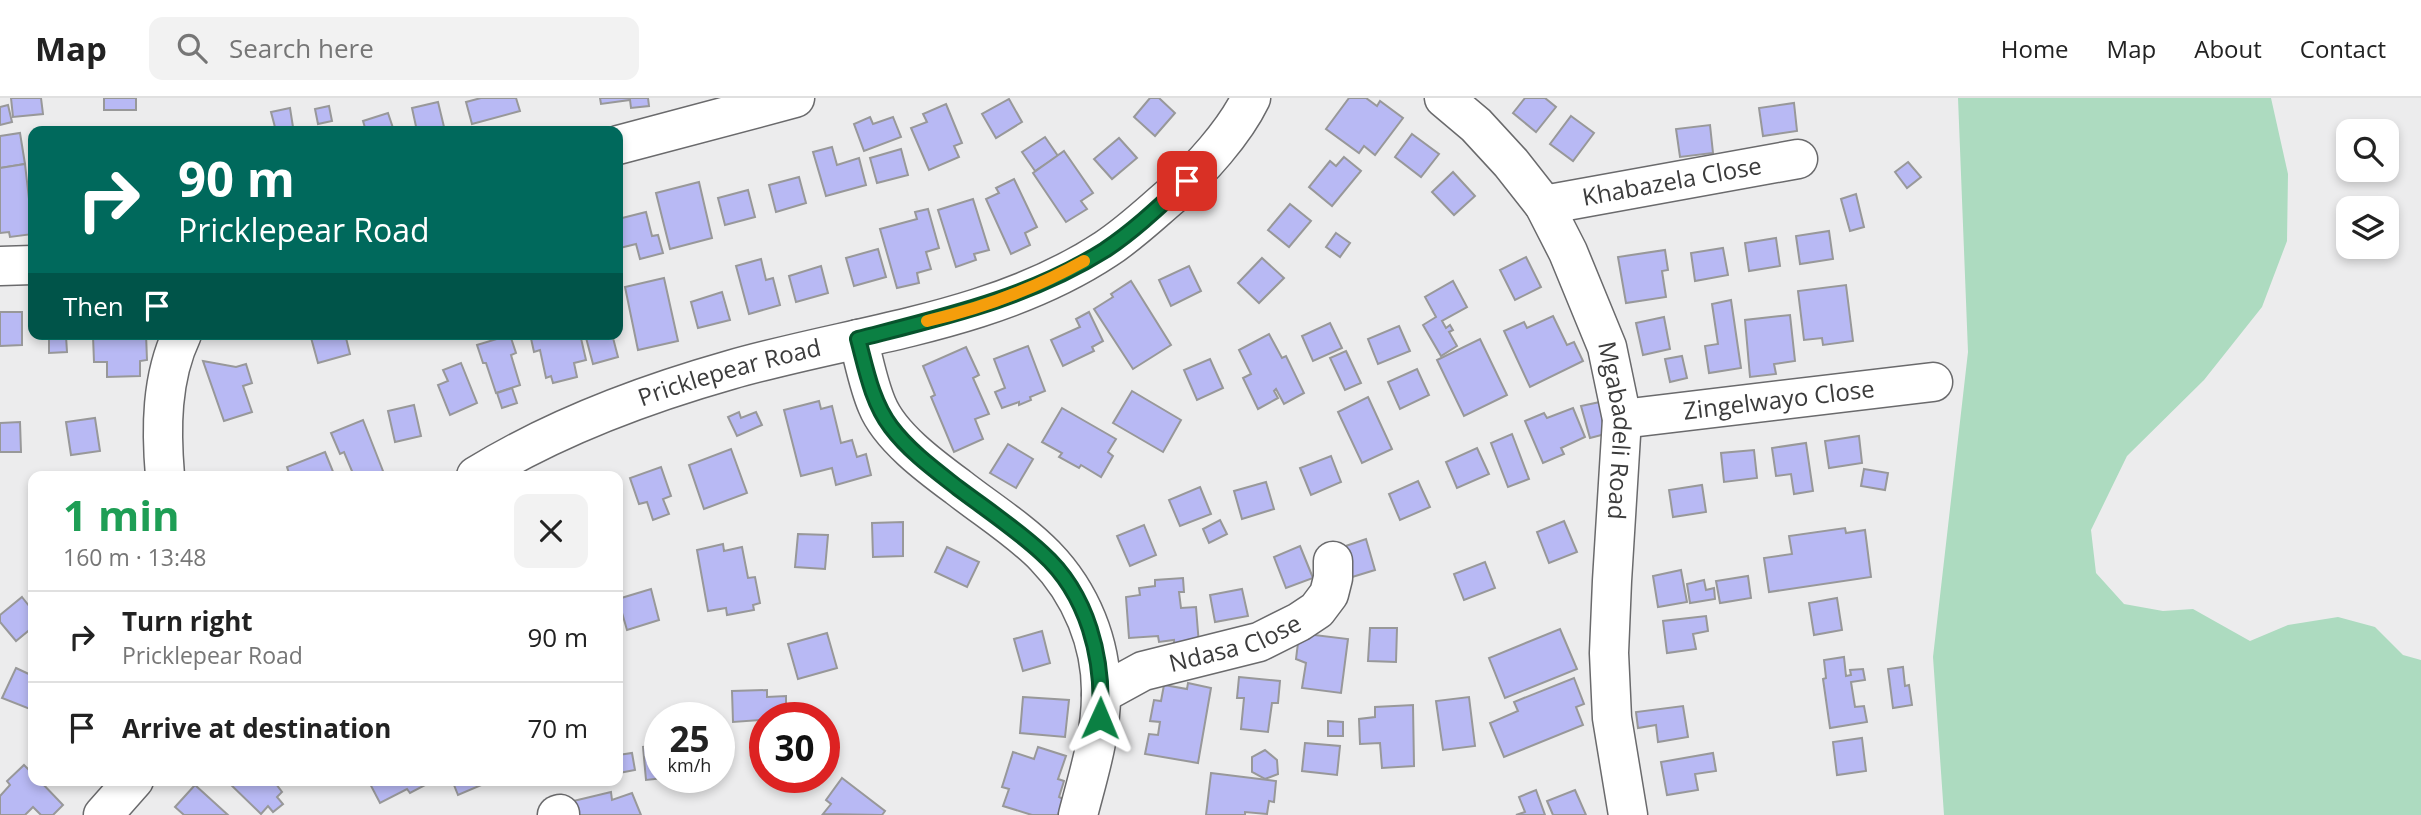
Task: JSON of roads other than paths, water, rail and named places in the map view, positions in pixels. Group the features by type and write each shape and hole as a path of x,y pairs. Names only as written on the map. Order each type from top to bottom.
{"street":[{"path":"623,144 795,98"},
{"name":"Pricklepear Road","path":"486,471 558,433 642,397 731,370 968,311 1021,293 1105,249 1147,218 1187,181 1219,145 1251,98"},
{"name":"Mgabadeli Road","path":"1444,98 1476,125 1544,205 1568,252 1607,347 1622,418 1609,653 1612,718 1628,815"},
{"name":"Khabazela Close","path":"1544,205 1798,159"},
{"path":"0,266 28,265"},
{"path":"858,339 877,406 892,429 935,470 1043,554 1061,573 1077,598 1091,630 1101,694 1092,759 1078,815"},
{"path":"165,471 162,444 164,396 179,340"},
{"name":"Zingelwayo Close","path":"1622,418 1933,382"},
{"name":"Ndasa Close","path":"1101,694 1143,671 1259,642 1299,622 1317,610 1329,594 1333,561"},
{"path":"103,815 129,786"}]}
